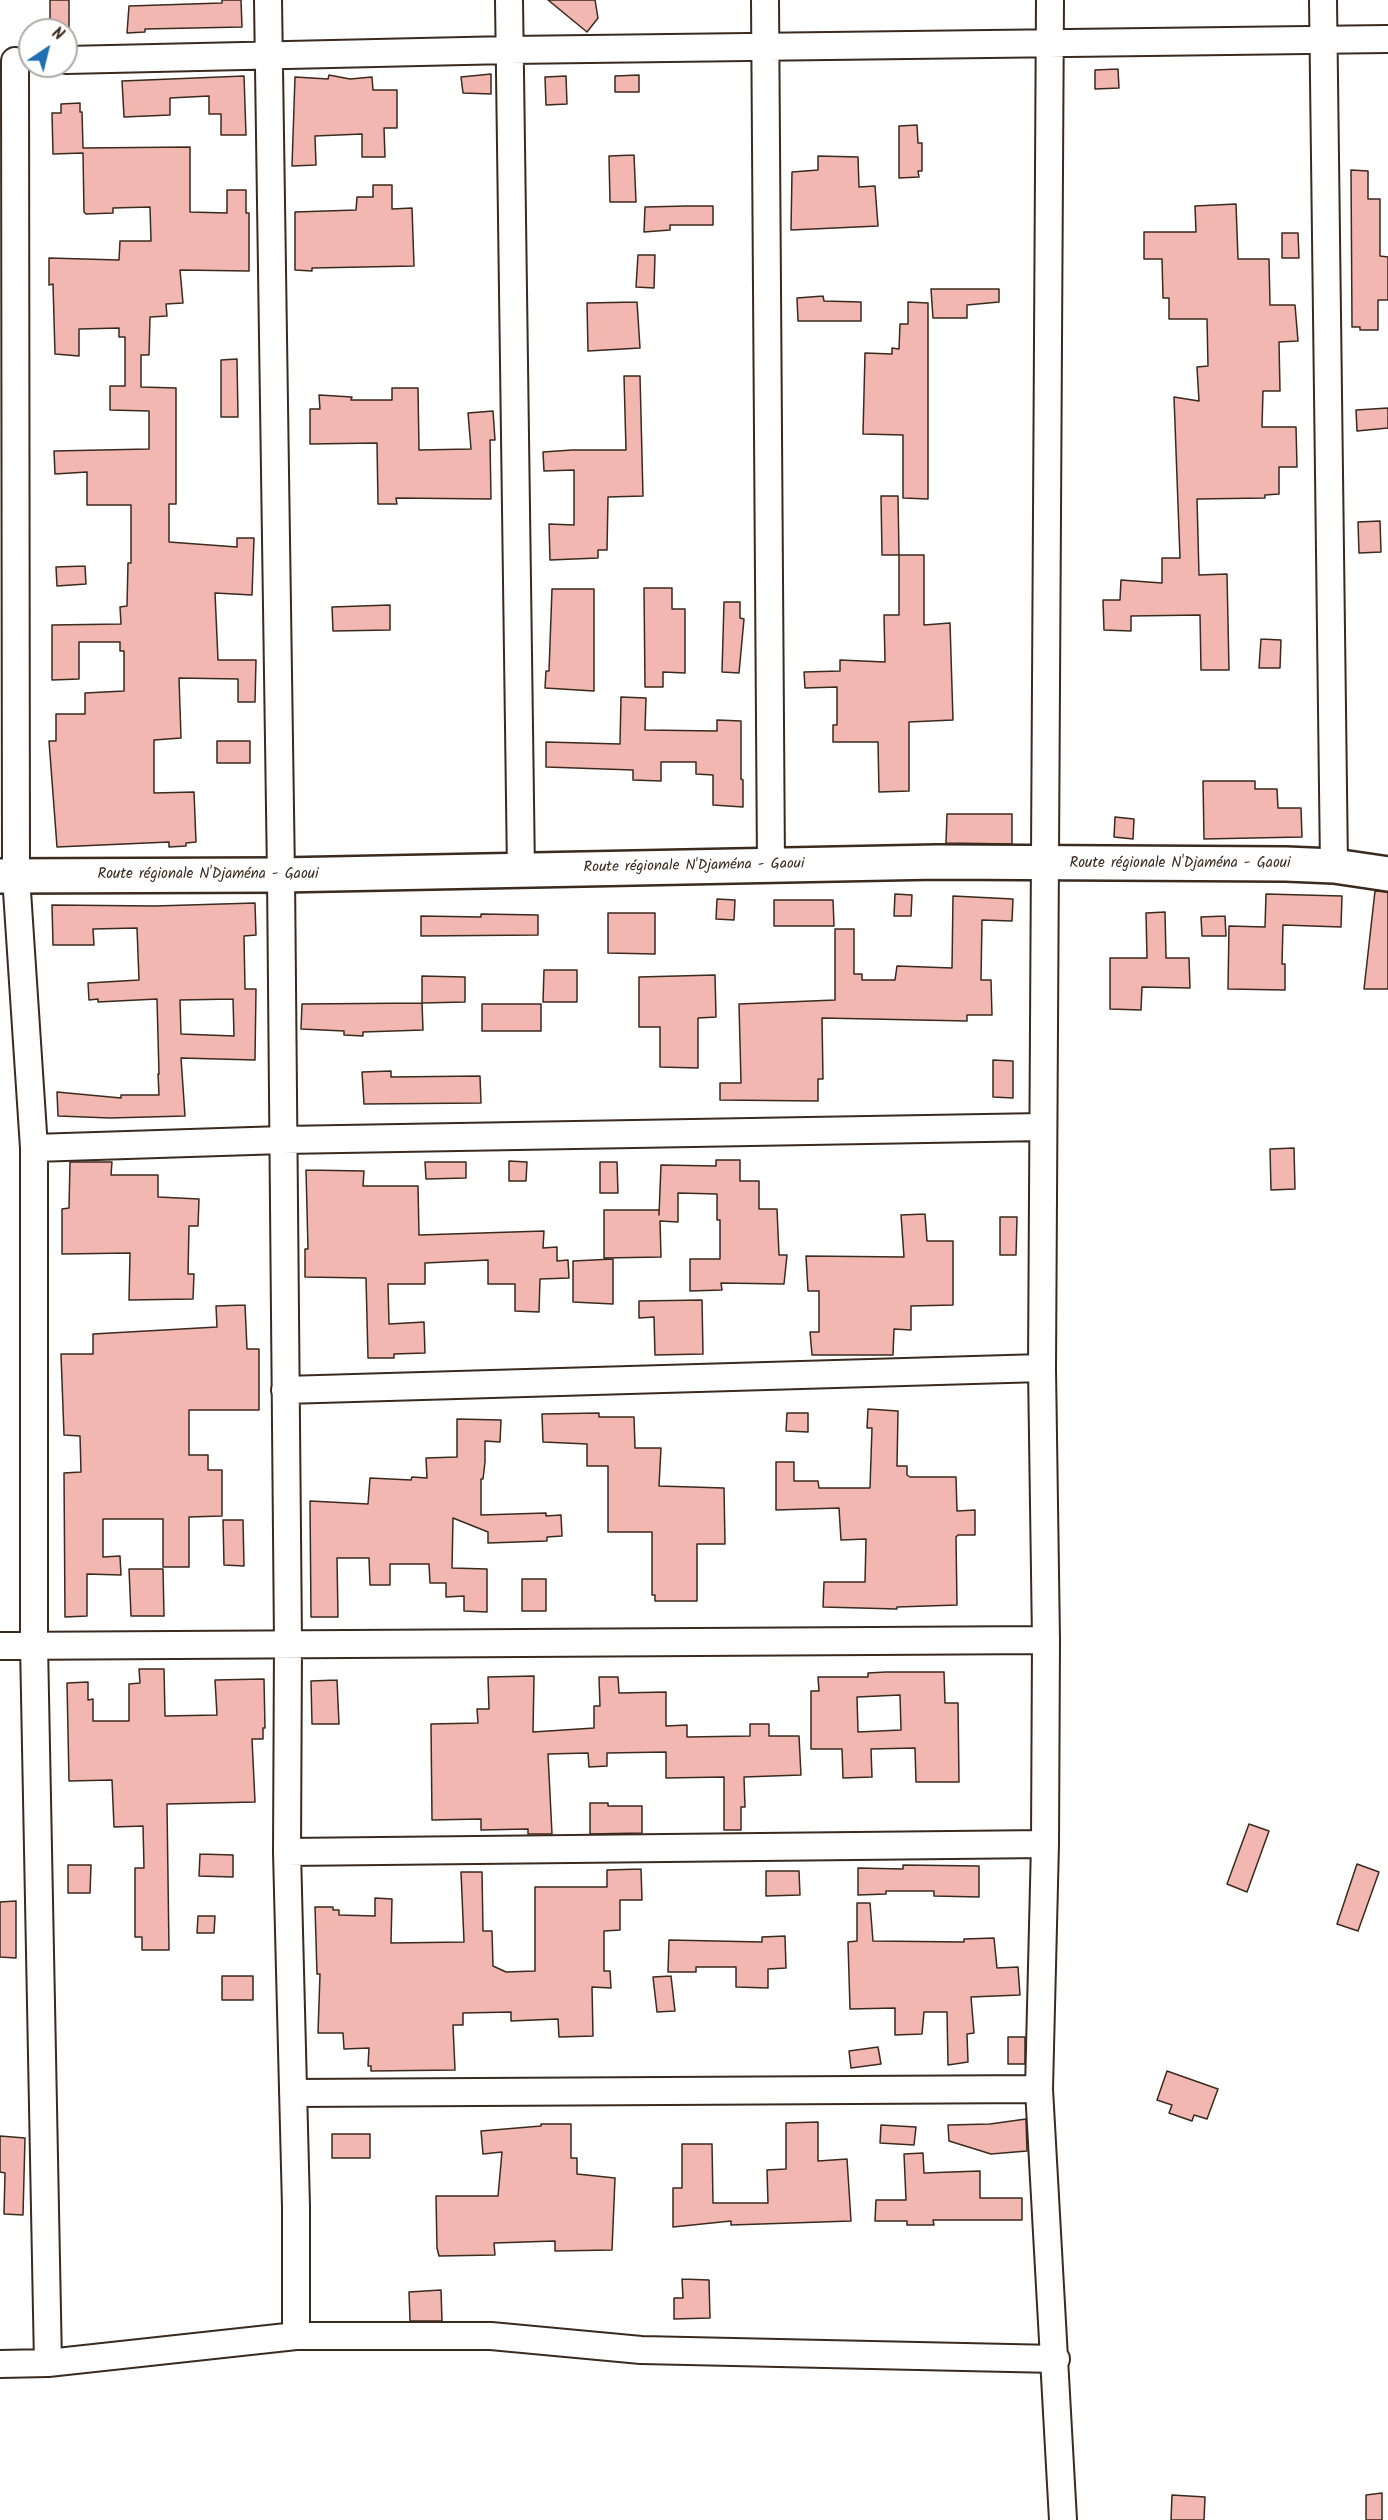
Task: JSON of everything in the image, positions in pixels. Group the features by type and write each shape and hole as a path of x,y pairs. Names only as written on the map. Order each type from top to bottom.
{"street":[{"path":"268,0 283,1140 288,1642 287,1852 296,2336"},
{"path":"508,0 521,871"},
{"path":"765,0 771,865"},
{"path":"1050,0 1043,863 1042,1368 1047,1640 1039,2089 1056,2359 1063,2520"},
{"path":"1323,0 1334,866"},
{"path":"78,60 509,50 1388,39"},
{"path":"15,61 8,876 34,1148 34,1644 48,2363"},
{"name":"Route régionale N'Djaména - Gaoui","path":"8,876 280,875 771,865 1043,863 1286,864 1334,866 1388,874"},
{"path":"34,1148 283,1140 1043,1126"},
{"path":"285,1390 1042,1368"},
{"path":"0,1646 288,1642 1047,1640"},
{"path":"287,1852 1045,1844"},
{"path":"293,2093 1039,2089"},
{"path":"0,2364 48,2363 296,2336 491,2336 641,2350 1056,2359"}],"building":[{"path":"50,0 69,0 69,18 50,18"},
{"path":"222,0 241,0 242,27 145,29 145,32 127,33 129,6 222,3"},
{"path":"548,0 595,0 598,18 587,32"},
{"path":"1118,69 1119,88 1095,89 1095,70"},
{"path":"491,74 491,94 463,93 461,77"},
{"path":"329,75 350,79 372,77 373,90 397,90 397,128 384,128 385,157 362,157 362,134 315,136 316,165 292,166 295,77 328,79"},
{"path":"639,75 639,92 615,92 615,76"},
{"path":"244,76 246,135 221,135 221,114 209,114 209,96 170,98 170,115 124,117 122,81"},
{"path":"566,76 567,104 546,105 545,77"},
{"path":"80,103 83,148 190,147 190,212 227,213 227,190 246,190 246,213 249,213 249,271 180,270 183,303 166,304 167,316 150,317 149,355 141,355 141,387 176,388 176,504 169,504 169,542 237,547 237,538 254,538 252,595 215,593 218,660 256,660 255,702 238,702 238,679 179,678 181,738 154,740 154,793 194,792 196,842 186,843 186,846 169,847 169,842 57,847 49,741 56,741 56,714 85,714 85,693 124,691 124,651 120,651 120,642 79,642 79,679 52,680 52,625 121,624 120,607 127,606 128,563 131,563 131,505 87,505 87,472 55,474 54,451 149,449 149,411 110,410 110,386 125,386 125,337 119,337 119,328 79,329 79,356 55,354 53,284 49,285 49,258 119,260 120,241 151,241 150,207 113,208 113,213 86,214 84,212 83,153 53,154 52,113 61,113 61,104"},
{"path":"917,125 918,143 922,143 922,171 918,171 919,177 899,178 899,126"},
{"path":"634,155 636,202 610,202 609,156"},
{"path":"818,156 858,157 859,187 875,186 878,226 791,230 792,172 818,170"},
{"path":"1351,170 1368,171 1368,199 1380,199 1380,256 1388,257 1388,300 1378,300 1378,330 1360,330 1360,327 1352,327"},
{"path":"373,185 392,185 392,209 412,208 414,266 295,270 295,212 356,210 357,197 373,197"},
{"path":"1236,204 1238,259 1269,259 1270,305 1295,305 1298,341 1279,342 1280,391 1263,391 1262,427 1296,427 1297,467 1279,467 1279,494 1265,495 1265,498 1197,499 1199,575 1227,574 1229,670 1201,670 1200,615 1131,616 1131,631 1104,630 1103,600 1120,600 1121,580 1162,583 1162,558 1180,558 1174,397 1199,401 1197,367 1208,366 1207,319 1169,319 1169,298 1163,298 1162,259 1144,259 1144,232 1196,232 1195,206"},
{"path":"713,206 713,225 670,225 670,230 644,232 645,207"},
{"path":"1282,233 1298,233 1299,258 1282,258"},
{"path":"638,255 655,255 654,288 636,287"},
{"path":"931,289 999,289 999,302 967,305 967,318 933,318"},
{"path":"823,296 824,301 861,302 861,321 798,321 797,298"},
{"path":"637,302 640,348 588,351 587,303"},
{"path":"908,302 928,303 928,499 903,498 903,435 863,434 865,353 892,354 892,348 899,349 900,324 908,324"},
{"path":"237,359 238,417 221,417 221,360"},
{"path":"624,376 640,376 643,496 608,497 607,550 598,550 598,558 550,560 549,524 574,525 574,470 544,471 543,452 626,450"},
{"path":"392,388 418,388 419,450 471,449 468,413 493,411 495,440 490,440 491,499 396,498 397,504 378,504 377,443 310,444 310,409 320,409 319,395 352,397 351,400 392,400"},
{"path":"1388,408 1388,428 1357,431 1356,410"},
{"path":"881,496 898,496 899,555 882,555"},
{"path":"1380,521 1381,552 1359,553 1358,522"},
{"path":"899,555 924,555 924,625 950,623 953,720 909,722 909,791 879,792 878,742 833,742 833,725 837,725 837,687 805,688 804,672 840,671 840,660 885,662 884,615 899,615"},
{"path":"85,566 86,584 57,586 56,567"},
{"path":"644,588 672,588 672,609 685,609 685,673 663,672 663,687 645,687"},
{"path":"552,589 594,589 594,691 545,688 546,671 549,671"},
{"path":"724,602 740,602 740,618 744,619 739,673 722,672"},
{"path":"390,605 390,630 333,631 332,607"},
{"path":"1261,639 1281,640 1280,668 1259,668"},
{"path":"621,697 646,698 645,730 717,731 717,720 741,721 743,807 713,805 713,775 696,774 696,762 661,762 661,781 633,780 633,770 546,767 546,742 620,744"},
{"path":"217,741 250,741 250,763 217,763"},
{"path":"1203,781 1255,781 1255,789 1277,789 1278,808 1301,808 1302,837 1204,839"},
{"path":"947,814 1012,814 1012,844 946,843"},
{"path":"1115,817 1134,819 1133,839 1114,837"},
{"path":"1375,891 1388,892 1388,989 1364,989"},
{"path":"895,894 912,895 911,916 894,916"},
{"path":"1266,894 1342,896 1341,927 1283,925 1282,964 1285,964 1285,990 1228,989 1229,926 1265,927"},
{"path":"953,896 1013,899 1012,921 982,920 981,980 991,980 992,1015 967,1015 967,1021 822,1018 823,1079 818,1079 818,1101 720,1100 720,1083 741,1083 739,1004 835,1000 835,929 854,929 854,974 862,974 862,980 895,980 897,966 952,968"},
{"path":"717,899 735,900 734,920 716,919"},
{"path":"774,900 833,900 834,926 774,926"},
{"path":"255,903 256,935 244,936 245,989 256,989 255,1060 181,1058 185,1116 110,1118 58,1116 57,1092 121,1098 121,1095 159,1095 157,999 98,1002 98,999 89,1000 88,983 139,980 137,928 93,929 94,945 53,945 52,905 155,906","holes":["233,999 234,1036 181,1034 180,1000"]},
{"path":"1165,912 1166,958 1189,958 1190,988 1142,987 1141,1010 1110,1009 1110,958 1147,958 1146,913"},
{"path":"608,913 655,913 655,954 608,953"},
{"path":"481,914 538,915 538,935 421,936 421,916 481,917"},
{"path":"1225,916 1226,936 1202,936 1201,917"},
{"path":"544,970 577,970 577,1002 543,1002"},
{"path":"715,975 716,1017 698,1018 698,1068 660,1067 660,1027 639,1027 639,977"},
{"path":"422,976 465,977 465,1002 422,1003"},
{"path":"422,1003 423,1030 363,1032 363,1036 344,1035 344,1031 301,1029 302,1004"},
{"path":"482,1004 541,1004 541,1031 482,1031"},
{"path":"993,1060 1013,1061 1013,1098 993,1097"},
{"path":"391,1071 391,1077 480,1076 481,1103 364,1104 362,1072"},
{"path":"1294,1148 1295,1189 1271,1190 1270,1149"},
{"path":"716,1160 740,1160 740,1181 759,1181 759,1209 777,1209 779,1255 787,1255 784,1284 721,1283 722,1290 690,1291 690,1259 720,1259 717,1194 678,1193 678,1222 660,1221 661,1257 604,1258 604,1210 659,1210 659,1215 661,1165 716,1166"},
{"path":"509,1161 527,1162 526,1181 509,1181"},
{"path":"70,1162 112,1162 111,1175 158,1175 158,1197 199,1199 198,1226 189,1226 188,1274 194,1274 193,1299 129,1300 130,1253 62,1254 62,1209 69,1208"},
{"path":"425,1162 466,1162 466,1178 426,1179"},
{"path":"600,1162 617,1162 618,1193 600,1193"},
{"path":"306,1170 364,1171 363,1186 418,1186 419,1235 544,1231 543,1248 557,1247 557,1261 568,1260 569,1278 540,1279 539,1312 515,1311 515,1284 488,1284 488,1260 425,1263 425,1284 388,1284 389,1324 424,1322 425,1353 394,1354 394,1358 368,1358 366,1278 305,1277 305,1249 308,1249"},
{"path":"925,1214 927,1241 953,1241 953,1305 911,1306 911,1330 894,1329 893,1355 812,1355 810,1332 819,1332 819,1291 808,1291 806,1256 904,1257 901,1215"},
{"path":"1000,1217 1017,1217 1016,1255 1000,1255"},
{"path":"613,1259 613,1304 573,1302 573,1261"},
{"path":"702,1300 703,1354 655,1355 654,1317 639,1318 639,1301"},
{"path":"245,1305 247,1349 259,1349 259,1410 189,1410 189,1455 208,1455 208,1470 222,1470 222,1516 189,1517 189,1567 163,1567 163,1519 103,1519 103,1557 120,1556 121,1575 87,1574 87,1616 65,1617 64,1473 81,1472 80,1436 64,1435 61,1354 93,1354 93,1334 217,1327 216,1306"},
{"path":"868,1409 898,1411 897,1466 907,1466 907,1475 910,1477 956,1477 957,1511 975,1510 975,1535 956,1537 957,1605 897,1607 897,1609 823,1607 824,1582 865,1582 866,1539 841,1540 839,1508 776,1510 776,1462 794,1462 794,1481 818,1481 819,1488 870,1488 872,1428 867,1428"},
{"path":"599,1413 599,1417 634,1417 635,1448 661,1448 659,1486 724,1488 725,1544 697,1544 697,1601 655,1601 655,1595 652,1595 652,1532 608,1532 608,1466 587,1466 587,1444 543,1442 542,1414"},
{"path":"787,1413 808,1413 808,1432 786,1431"},
{"path":"457,1419 501,1420 500,1442 485,1441 485,1462 483,1479 481,1479 481,1515 546,1513 546,1516 561,1515 562,1536 547,1537 547,1541 488,1543 488,1532 453,1518 452,1568 487,1569 487,1612 464,1611 464,1596 446,1597 446,1583 430,1583 429,1564 390,1564 390,1585 370,1585 369,1558 337,1558 338,1617 311,1617 310,1501 368,1504 370,1478 411,1480 412,1477 427,1478 426,1458 457,1457"},
{"path":"223,1520 243,1520 244,1566 224,1565"},
{"path":"129,1569 163,1569 164,1616 131,1616"},
{"path":"522,1579 546,1579 546,1611 522,1611"},
{"path":"139,1669 164,1669 165,1716 217,1715 215,1680 264,1679 265,1728 263,1728 263,1739 252,1739 255,1802 167,1804 169,1950 142,1950 142,1937 135,1937 135,1868 144,1868 143,1826 114,1827 112,1780 69,1781 67,1683 88,1682 88,1700 93,1699 93,1721 129,1721 129,1684 140,1683"},
{"path":"944,1672 945,1703 958,1703 959,1782 916,1782 915,1748 871,1749 872,1777 843,1778 842,1749 811,1749 811,1691 819,1691 818,1677 868,1677 868,1673","holes":["900,1695 901,1730 858,1732 857,1697"]},
{"path":"534,1676 533,1732 594,1728 594,1706 600,1706 599,1677 618,1677 619,1693 666,1692 666,1726 687,1725 687,1737 750,1736 750,1724 769,1724 769,1736 799,1736 801,1775 744,1777 745,1807 741,1807 741,1830 724,1830 724,1777 666,1778 666,1752 607,1753 607,1766 589,1767 588,1753 548,1754 552,1834 528,1834 528,1829 481,1830 481,1819 432,1820 431,1724 478,1723 477,1709 489,1709 488,1677"},
{"path":"337,1680 339,1724 312,1724 311,1681"},
{"path":"590,1803 608,1803 608,1806 642,1806 642,1833 590,1834"},
{"path":"1249,1824 1269,1831 1247,1892 1227,1884"},
{"path":"200,1854 233,1855 233,1877 199,1876"},
{"path":"1357,1864 1379,1872 1358,1931 1337,1924"},
{"path":"68,1865 91,1865 90,1893 68,1893"},
{"path":"903,1865 979,1866 979,1897 934,1896 934,1891 886,1891 886,1894 858,1895 858,1868 903,1869"},
{"path":"641,1869 642,1900 620,1900 620,1930 604,1931 604,1971 610,1971 611,1988 592,1987 593,2036 559,2037 558,2019 511,2021 511,2012 463,2013 463,2025 453,2025 455,2070 371,2071 371,2066 368,2066 369,2048 344,2049 343,2033 318,2033 320,1974 317,1974 315,1907 333,1907 333,1910 339,1910 339,1915 375,1916 375,1898 392,1899 391,1943 464,1942 461,1872 482,1872 483,1931 492,1931 493,1966 506,1972 535,1971 535,1887 607,1887 607,1870"},
{"path":"766,1871 799,1871 800,1895 766,1896"},
{"path":"16,1901 16,1958 0,1957 0,1902"},
{"path":"857,1903 870,1903 873,1941 964,1942 964,1939 994,1938 997,1968 1018,1967 1020,1995 971,1997 974,2033 967,2034 968,2062 948,2065 947,2012 924,2012 922,2034 895,2035 895,2008 850,2009 848,1942 857,1941"},
{"path":"198,1916 215,1916 214,1933 197,1933"},
{"path":"785,1936 786,1968 768,1969 768,1988 736,1987 736,1967 696,1967 696,1972 668,1972 669,1940 762,1942 762,1937"},
{"path":"222,1976 253,1976 253,2000 222,2000"},
{"path":"671,1976 675,2011 657,2012 653,1977"},
{"path":"1008,2037 1025,2037 1025,2064 1008,2064"},
{"path":"878,2047 881,2064 851,2068 849,2051"},
{"path":"1167,2071 1218,2089 1207,2119 1194,2115 1192,2121 1169,2113 1172,2105 1157,2100"},
{"path":"1026,2119 1027,2151 991,2154 949,2141 948,2125 990,2124"},
{"path":"818,2122 818,2161 847,2159 851,2221 731,2225 731,2221 673,2227 673,2188 682,2188 682,2144 712,2144 713,2203 768,2203 767,2170 786,2169 786,2123"},
{"path":"541,2124 571,2124 571,2158 577,2158 577,2174 615,2178 612,2250 555,2251 555,2241 494,2243 495,2255 439,2256 436,2196 498,2196 502,2152 483,2154 481,2131 541,2126"},
{"path":"881,2125 916,2127 914,2145 880,2143"},
{"path":"332,2134 370,2134 370,2158 332,2158"},
{"path":"0,2136 25,2138 23,2215 4,2214 5,2173 0,2172"},
{"path":"923,2153 924,2173 980,2171 980,2198 1022,2198 1022,2220 933,2220 934,2225 907,2225 907,2221 875,2221 876,2200 906,2200 904,2154"},
{"path":"682,2279 709,2280 710,2318 674,2319 674,2298 683,2298"},
{"path":"441,2290 442,2321 410,2321 409,2292"},
{"path":"1382,2493 1382,2520 1366,2520 1366,2495"},
{"path":"1172,2495 1205,2497 1204,2520 1171,2520"}]}
